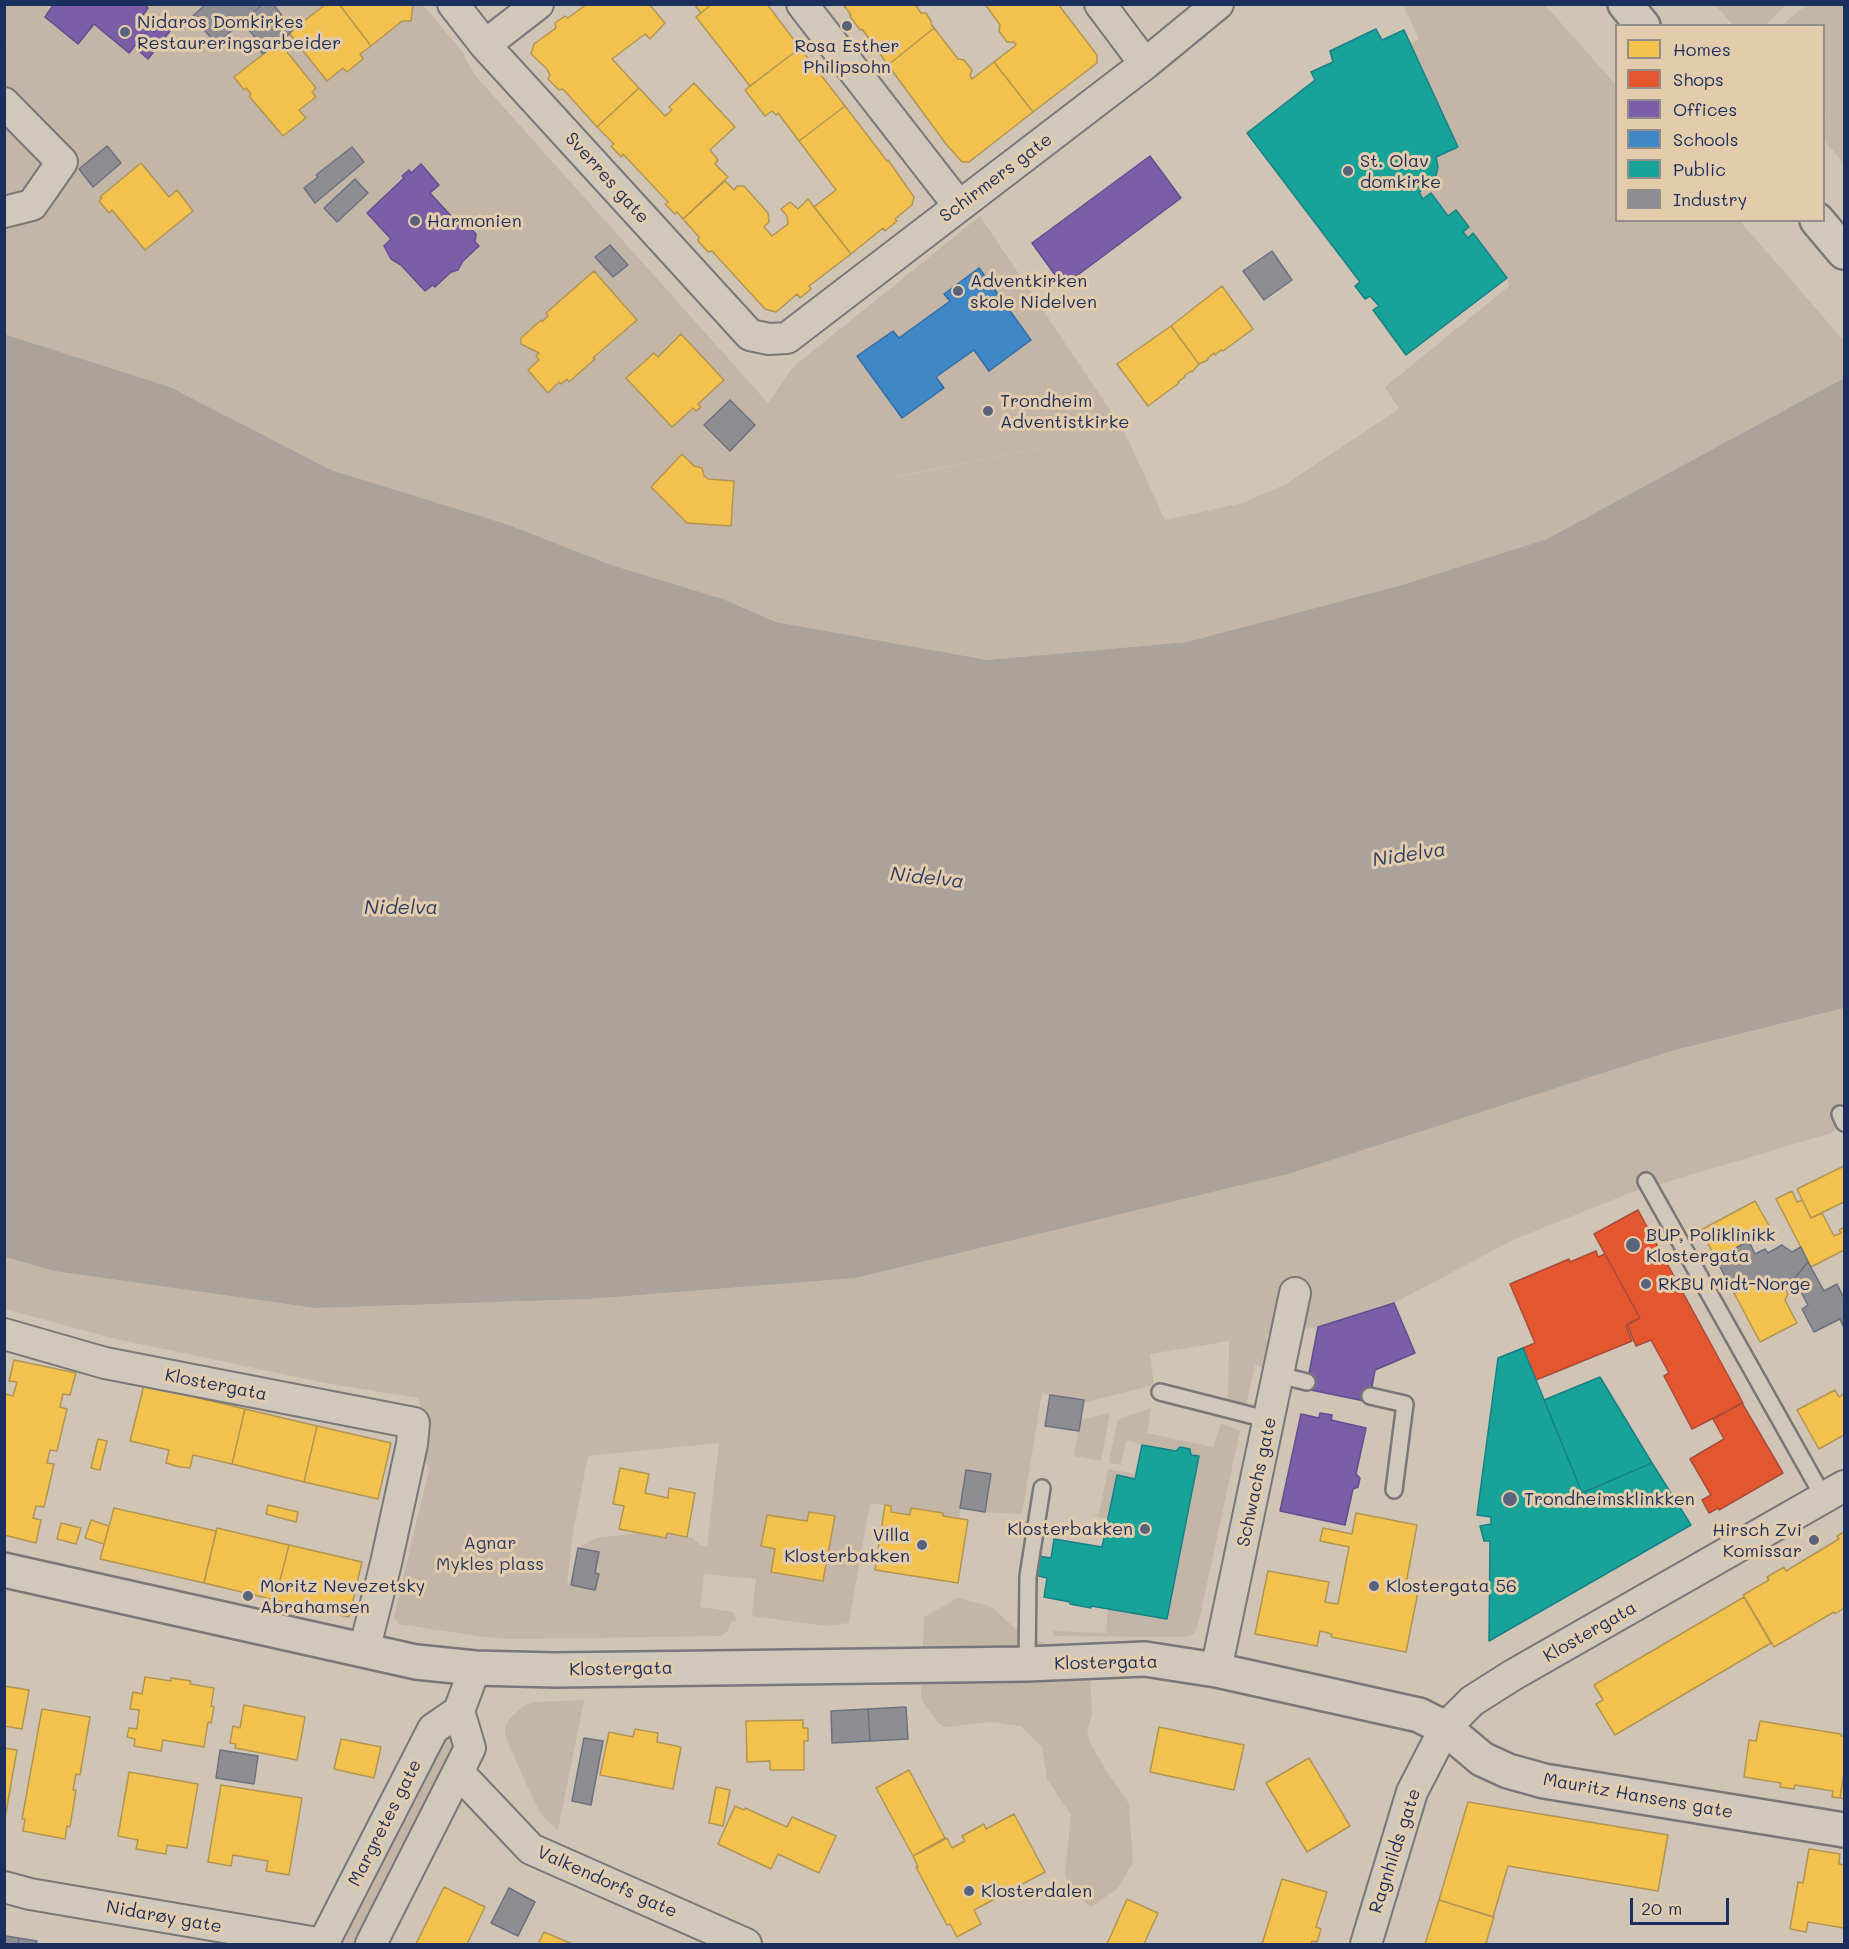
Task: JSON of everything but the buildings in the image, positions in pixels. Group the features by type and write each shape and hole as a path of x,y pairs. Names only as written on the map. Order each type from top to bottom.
{"street":[{"name":"Sverres gate","path":"453,4 485,45 750,335 769,339"},
{"path":"485,45 538,4"},
{"path":"802,4 959,206"},
{"path":"1100,4 1145,64"},
{"name":"Schirmers gate","path":"769,339 787,339 1145,64 1218,4"},
{"path":"1625,4 1641,24"},
{"path":"4,104 62,162 32,205 4,212"},
{"path":"1819,222 1845,252"},
{"name":"Schwachs gate","path":"1216,1670 1270,1420 1293,1378 1295,1293"},
{"name":"Klostergata","path":"4,1334 105,1363 414,1423 412,1444 386,1563 364,1651"},
{"name":"Klostergata","path":"4,1570 416,1662 475,1668 555,1670 1028,1664 1145,1659 1216,1670 1419,1715 1445,1728 1472,1701 1513,1675 1834,1492"},
{"path":"371,1944 470,1748 459,1711 475,1668"},
{"name":"Margretes gate","path":"323,1944 433,1729 459,1711"},
{"name":"Mauritz Hansens gate","path":"1445,1728 1482,1759 1508,1771 1544,1781 1845,1830"},
{"name":"Ragnhilds gate","path":"1366,1944 1412,1792 1445,1728"},
{"name":"Valkendorfs gate","path":"458,1772 531,1849 746,1944"},
{"name":"Nidarøy gate","path":"4,1887 30,1894 323,1944"}],"lane":[{"path":"1646,1181 1834,1492"},
{"path":"1160,1392 1270,1420"},
{"path":"1370,1396 1405,1404 1394,1490"},
{"path":"1028,1664 1028,1576 1042,1488"}],"shaded area":[{"path":"5,5 263,5 216,44 175,84 5,45"},
{"name":"Adventkirken skole Nidelven","path":"980,216 1124,431 875,481 793,367"}],"green space":[{"path":"1544,4 1615,84 1615,222 1741,222 1844,341 1844,378 1547,539 1402,585 1187,642 986,660 776,622 723,599 611,565 509,525 331,470 170,387 5,334 5,45 175,84 216,44 263,5 326,5 360,54 402,21 411,21 413,5 423,5 461,50 474,74 768,403 793,367 807,387 811,386 852,429 879,442 900,465 893,478 1124,431 1165,520 1243,503 1286,484 1399,409 1385,387 1509,286 1507,278 1474,234 1468,238 1463,232 1469,227 1456,210 1448,216 1423,199 1419,192 1430,185 1436,175 1438,167 1436,157 1458,147 1410,44 1419,39 1403,5","holes":["279,42 316,88 312,92 316,97 299,110 305,118 283,136 249,96 251,94 246,88 244,90 234,77","421,165 439,184 430,193 479,246 463,261 458,270 451,272 435,287 433,285 425,291 401,265 391,259 384,246 391,239 367,213 409,171 411,173","177,191 193,211 145,250 112,210 109,212 101,197 169,197","594,271 637,320 570,382 567,379 561,384 559,382 548,392 528,370 539,360 536,356 539,353 521,344 521,338 541,320 542,322 548,316 546,313","681,335 698,404 701,407 696,411 693,408 672,427 626,378 653,353 658,357","730,400 755,425 730,451 705,425","682,454 694,466 702,468 704,476 708,479 734,481 731,526 687,522 651,487"]},
{"path":"1715,5 1787,5 1766,24 1732,24"},
{"path":"1806,5 1844,5 1844,164 1825,141 1825,24 1783,24"},
{"name":"Agnar Mykles plass","path":"1844,1008 1844,1125 1831,1133 1630,1193 1515,1239 1394,1303 1318,1327 1265,1335 1269,1348 1264,1368 1255,1365 1246,1406 1228,1401 1229,1341 1150,1354 1154,1385 1083,1403 1083,1400 1042,1394 1022,1514 985,1512 991,1474 966,1470 959,1518 911,1508 910,1515 891,1512 891,1506 870,1503 849,1623 827,1626 752,1616 756,1579 704,1574 700,1607 733,1612 735,1616 736,1620 731,1622 727,1632 720,1636 512,1639 398,1624 394,1617 429,1469 422,1456 419,1398 325,1383 112,1338 5,1309 4,1257 54,1271 315,1308 589,1299 855,1278 1671,1051","holes":["719,1443 707,1547 699,1544 693,1538 667,1533 639,1533 596,1538 578,1548 599,1552 595,1589 567,1585 573,1532 588,1456"]},
{"path":"1151,1408 1147,1433 1213,1447 1221,1423 1240,1431 1198,1625 1194,1633 1186,1637 1054,1636 1053,1631 1106,1633 1108,1609 1168,1619 1199,1456 1191,1455 1189,1448 1180,1447 1176,1451 1126,1441 1121,1465 1109,1463 1117,1422"},
{"path":"1110,1413 1101,1461 1074,1456 1080,1420"},
{"path":"1108,1469 1136,1474 1135,1479 1117,1475 1108,1519 1095,1516 1095,1514 1099,1514"},
{"path":"958,1598 990,1606 1016,1629 1063,1654 1090,1677 1092,1714 1087,1731 1092,1746 1129,1804 1133,1862 1118,1888 1091,1907 1072,1892 1065,1874 1071,1815 1047,1779 1042,1747 1021,1726 992,1722 944,1727 937,1722 921,1699 924,1617"},
{"path":"584,1700 558,1830 542,1816 534,1801 510,1748 505,1728 510,1718 523,1706 533,1702"},
{"path":"453,1737 455,1747 358,1944 341,1944 439,1749 445,1740"}],"water":[{"name":"Nidelva","path":"4,334 170,387 331,470 509,525 611,565 723,599 776,622 987,660 1187,642 1402,585 1547,539 1844,378 1844,1008 1671,1051 1291,1173 855,1278 589,1299 315,1308 54,1271 5,1257"}],"place":[{"name":"Rosa Esther Philipsohn","path":"847,26"},
{"name":"Nidaros Domkirkes Restaureringsarbeider","path":"125,32"},
{"name":"St. Olav domkirke","path":"1348,171"},
{"name":"Harmonien","path":"415,221"},
{"name":"Adventkirken skole Nidelven","path":"958,291"},
{"name":"Trondheim Adventistkirke","path":"988,411"},
{"name":"BUP, Poliklinikk Klostergata","path":"1633,1245"},
{"name":"RKBU Midt-Norge","path":"1646,1284"},
{"name":"Trondheimsklinkken","path":"1510,1499"},
{"name":"Klosterbakken","path":"1145,1529"},
{"name":"Hirsch Zvi Komissar","path":"1814,1540"},
{"name":"Villa Klosterbakken","path":"922,1545"},
{"name":"Klostergata 56","path":"1374,1586"},
{"name":"Moritz Nevezetsky Abrahamsen","path":"248,1596"},
{"name":"Klosterdalen","path":"969,1891"}]}
